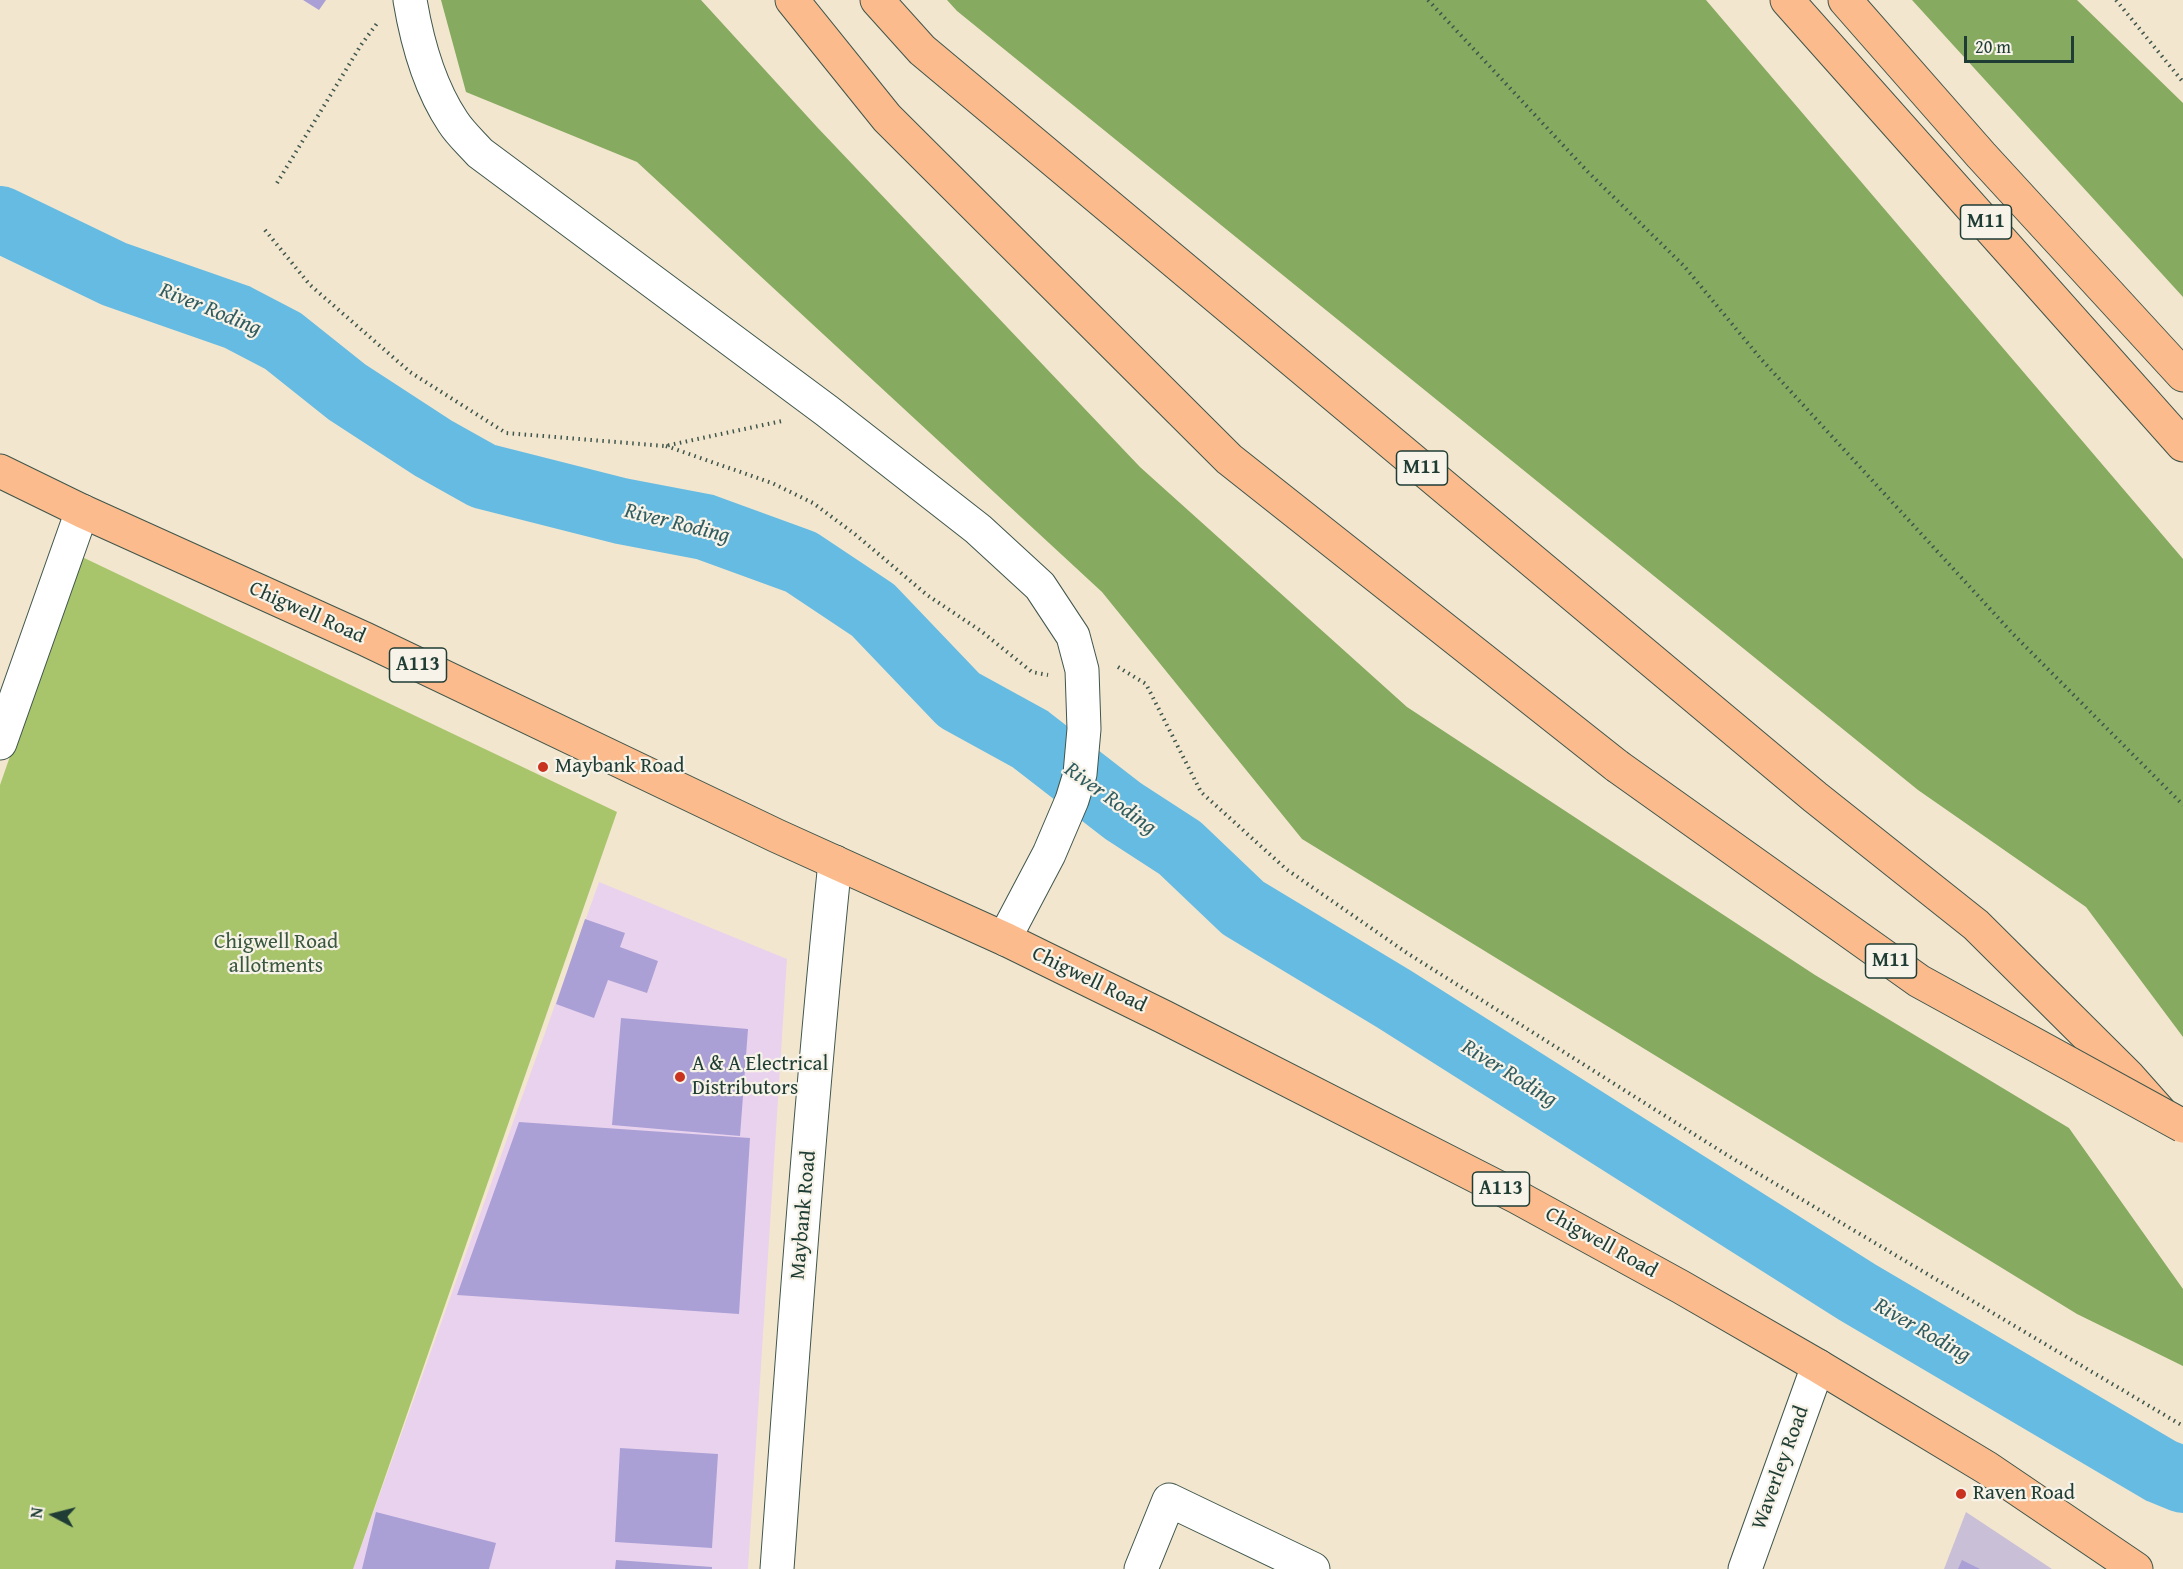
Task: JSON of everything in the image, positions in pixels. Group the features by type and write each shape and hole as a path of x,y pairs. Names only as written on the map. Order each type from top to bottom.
{"main road":[{"name":"M11","path":"792,0 887,118 1229,459 1617,766 1919,981 2183,1126"},
{"name":"M11","path":"877,0 922,50 1797,781 1976,926 2128,1076 2183,1138"},
{"name":"M11","path":"1790,0 2183,413"},
{"name":"M11","path":"1790,0 2183,446"},
{"name":"M11","path":"1845,0 1981,155 2183,375"},
{"name":"Chigwell Road","path":"0,471 82,511 365,639 586,745 1007,940 1164,1017 1517,1197 1681,1287 1818,1366 1987,1468 2136,1569"}],"street":[{"path":"411,5 415,29 429,76 453,122 480,153 827,411 978,529 1040,586 1074,636 1082,670 1084,729 1080,774 1072,800 1048,855 1011,926 1007,940"},
{"path":"0,743 82,511"},
{"name":"Maybank Road","path":"777,1569 825,960 836,862"},
{"name":"Waverley Road","path":"1745,1569 1818,1366"},
{"path":"1141,1569 1168,1500 1313,1569"}],"path":[{"path":"1428,0 1588,172 1683,266 1761,359 2013,634 2183,805"},
{"path":"2116,0 2183,82"},
{"path":"277,183 361,45 379,20 411,5"},
{"path":"266,230 310,285 410,372 506,433 665,446 772,483 813,503 856,535 927,595 981,631 1032,672 1056,676"},
{"path":"665,446 827,411"},
{"path":"1110,662 1146,684 1201,792 1286,869 1407,953 1728,1155 2183,1426"}],"shaded area":[{"path":"599,882 787,959 748,1569 353,1569"},
{"path":"1966,1512 2052,1569 1944,1569"}],"green space":[{"path":"441,0 701,0 817,127 1140,467 1407,707 1815,975 2069,1128 2183,1289 2183,1366 2077,1314 1302,839 1102,592 637,162 466,92"},
{"path":"947,0 1706,0 2183,559 2183,1037 2086,907 1918,790 957,11"},
{"path":"1912,0 2077,0 2183,103 2183,297"},
{"name":"Chigwell Road allotments","path":"80,556 617,812 353,1569 0,1569 0,785"}],"building":[{"path":"303,0 326,0 319,10"},
{"path":"585,919 625,933 620,947 658,961 647,993 608,980 594,1018 556,1004"},
{"name":"A & A Electrical Distributors","path":"621,1018 748,1029 740,1136 612,1125"},
{"path":"519,1122 750,1138 739,1314 457,1295"},
{"path":"620,1448 718,1454 712,1548 615,1542"},
{"path":"376,1512 496,1543 489,1569 362,1569"},
{"path":"616,1560 712,1567 712,1569 615,1569"},
{"path":"1962,1560 1980,1569 1958,1569"}],"waterway":[{"name":"River Roding","path":"0,219 114,274 237,317 283,341 347,392 433,448 483,476 621,511 705,527 801,562 873,610 959,700 1030,739 1123,811 1180,848 1243,908 1394,999 1857,1292 2161,1471 2183,1480"}],"place":[{"name":"Maybank Road","path":"543,767"},
{"name":"A & A Electrical Distributors","path":"680,1077"},
{"name":"Raven Road","path":"1961,1494"}]}
